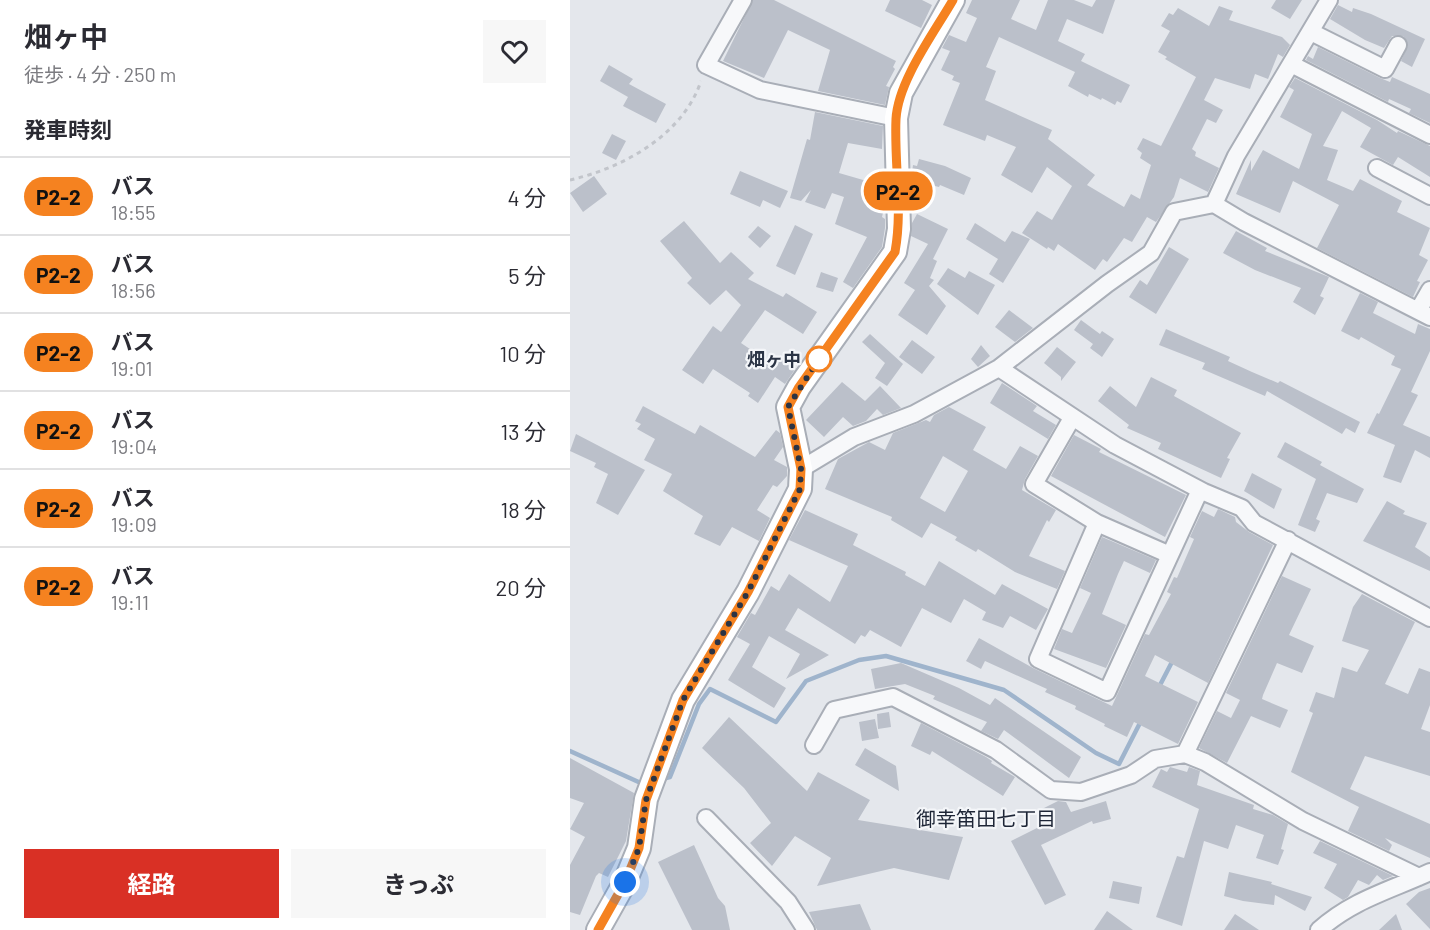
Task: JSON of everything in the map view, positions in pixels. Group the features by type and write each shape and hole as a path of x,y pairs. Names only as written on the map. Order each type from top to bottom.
{"main road":[{"path":"598,930 625,882 639,848 646,800 683,700 753,583 800,489 801,469 788,407 799,387 895,252 899,229 896,118 901,93 953,0"}],"street":[{"path":"743,0 706,65 760,90 896,118"},
{"path":"1214,204 1236,156 1329,0"},
{"path":"1311,32 1385,69 1398,45"},
{"path":"1291,64 1430,135"},
{"path":"1377,168 1430,196"},
{"path":"801,469 854,437 914,414 999,368 1107,284 1151,254 1174,212 1214,204 1244,222 1425,313 1430,290"},
{"path":"999,368 1071,418 1200,490 1242,508 1254,523 1430,618"},
{"path":"1071,418 1034,484 1097,523 1170,555"},
{"path":"1097,523 1038,659 1107,692 1200,490"},
{"path":"1185,754 1288,540"},
{"path":"814,745 834,710 893,698 996,750 1051,790 1081,792 1131,775 1155,759 1185,754 1205,762 1303,821 1425,874"},
{"path":"706,818 788,902 806,930"},
{"path":"1319,930 1333,918 1365,898 1425,874"}],"path":[{"path":"570,180 599,174 637,154 669,130 696,98 706,65"}],"building":[{"path":"753,0 774,0 896,61 893,67 895,69 886,86 889,87 885,105 818,91 830,50 788,30 764,78 723,61"},
{"path":"890,0 922,0 932,5 921,28 885,11"},
{"path":"972,0 1020,0 1011,19 1036,30 1048,0 1074,0 1092,7 1096,0 1115,0 1103,34 1067,19 1058,41 1085,54 1081,61 1130,85 1121,103 1117,101 1115,105 1089,94 1088,97 1068,86 1075,72 999,37 986,67 996,71 985,100 1052,130 1048,139 1095,175 1087,185 1124,207 1131,194 1140,199 1151,165 1140,158 1142,153 1137,149 1143,138 1161,146 1196,77 1165,59 1167,57 1158,52 1170,31 1161,26 1169,13 1173,15 1178,8 1209,26 1219,6 1233,11 1229,20 1282,37 1290,45 1283,57 1278,54 1268,79 1255,74 1250,89 1215,78 1204,100 1223,110 1216,123 1207,119 1192,149 1196,152 1195,156 1219,168 1208,192 1180,178 1174,197 1156,222 1147,217 1132,242 1124,238 1107,262 1103,259 1095,270 1058,244 1054,251 1048,247 1047,249 1022,233 1037,211 1052,220 1072,186 1047,167 1032,193 1001,175 1016,147 987,135 985,141 943,125 960,83 952,80 954,76 941,70 950,51 942,48 949,35 966,42 977,18 966,13"},
{"path":"1276,0 1302,0 1290,19 1271,8"},
{"path":"1338,5 1352,12 1353,8 1371,14 1425,39 1412,67 1401,61 1408,45 1403,36 1392,36 1384,48 1365,40 1330,19"},
{"path":"1318,47 1380,78 1390,82 1392,77 1430,94 1430,123 1409,113 1411,109 1389,99 1388,102 1306,60 1308,56 1313,59"},
{"path":"609,65 633,79 629,84 666,104 656,123 623,106 628,97 600,81"},
{"path":"1295,78 1377,120 1397,133 1398,131 1430,146 1430,177 1398,157 1393,165 1360,147 1371,128 1342,111 1323,146 1338,150 1327,180 1353,191 1360,179 1402,201 1397,212 1430,228 1419,255 1428,260 1417,281 1420,282 1413,297 1317,248 1339,205 1293,181 1280,213 1236,194 1251,160 1251,171 1263,150 1299,169 1312,134 1280,117 1294,90 1289,87"},
{"path":"815,112 883,126 882,149 848,143 839,173 884,186 885,204 882,217 885,219 885,228 882,247 853,288 843,282 867,237 835,224 844,197 832,193 825,209 805,202 811,190 801,201 790,198 807,139 810,140"},
{"path":"612,134 626,141 616,160 602,153"},
{"path":"919,159 945,166 971,178 964,195 940,185 939,187 911,180 913,165 917,166"},
{"path":"740,171 788,191 780,208 763,200 760,207 730,194"},
{"path":"594,176 607,194 583,212 570,193"},
{"path":"917,214 948,229 933,259 937,261 930,278 934,280 929,286 946,306 927,335 898,315 915,290 904,283 928,244 911,236 912,223"},
{"path":"684,221 720,263 731,252 754,273 748,279 783,297 786,293 817,312 803,334 765,310 741,343 772,364 778,356 796,368 785,384 775,377 758,403 748,396 750,393 713,369 703,384 682,370 713,326 721,332 741,305 726,290 710,305 687,283 692,278 660,241"},
{"path":"975,223 1005,242 1012,231 1030,239 1003,283 989,274 998,259 966,239"},
{"path":"795,225 813,234 795,275 776,266"},
{"path":"758,226 771,236 760,248 748,237"},
{"path":"1236,231 1267,248 1265,251 1329,277 1320,296 1324,298 1315,315 1293,302 1301,288 1255,270 1223,253"},
{"path":"1169,247 1189,259 1156,314 1129,297 1140,280 1147,285"},
{"path":"948,268 965,278 969,271 995,285 978,315 937,284"},
{"path":"821,272 838,278 833,292 816,287"},
{"path":"1360,293 1378,302 1373,313 1415,334 1418,324 1430,329 1430,351 1411,392 1418,395 1403,425 1430,437 1430,458 1415,450 1401,483 1383,477 1395,445 1367,433 1401,369 1391,365 1395,356 1361,337 1359,340 1341,331"},
{"path":"1009,310 1033,328 1015,342 995,327"},
{"path":"1081,320 1100,334 1102,331 1114,339 1102,357 1090,348 1093,344 1074,330"},
{"path":"1166,329 1230,357 1228,361 1278,383 1280,381 1360,422 1355,433 1346,428 1342,434 1267,391 1265,396 1202,369 1205,363 1159,345"},
{"path":"870,334 903,364 887,386 875,378 885,363 862,342"},
{"path":"912,340 935,357 922,374 899,357"},
{"path":"981,345 990,356 978,367 971,359"},
{"path":"1057,347 1076,362 1061,381 1061,377 1044,363"},
{"path":"1151,377 1177,390 1174,396 1241,433 1227,458 1230,459 1221,478 1158,449 1161,443 1127,428 1129,425 1098,401 1110,386 1136,407"},
{"path":"842,382 865,401 880,386 901,408 883,415 877,409 866,421 853,426 843,417 824,437 806,420"},
{"path":"1002,383 1037,406 1033,411 1056,425 1048,439 990,403"},
{"path":"643,406 695,434 700,425 755,457 776,430 780,433 783,447 774,460 787,467 787,476 777,487 773,485 757,510 770,518 759,541 732,527 720,546 694,534 703,516 663,491 672,474 644,460 655,439 637,429 641,424 635,421"},
{"path":"949,407 986,427 973,450 1006,469 1020,446 1038,456 1025,479 1022,490 1056,510 1049,522 1047,520 1029,556 1065,571 1057,589 1015,572 978,549 976,552 955,540 957,537 931,523 922,538 891,520 892,517 825,489 838,459 869,442 885,450 893,433 926,420 930,422 934,415","holes":["943,456 968,471 945,512 920,498"]},
{"path":"576,434 645,470 618,515 596,503 608,474 594,467 596,463 570,451"},
{"path":"1074,435 1101,449 1099,452 1186,495 1165,537 1051,476"},
{"path":"1285,442 1322,462 1320,465 1364,489 1357,503 1327,493 1316,519 1320,521 1315,532 1298,525 1316,479 1277,457"},
{"path":"1252,473 1282,489 1274,509 1244,491"},
{"path":"1387,501 1405,511 1403,514 1427,523 1415,547 1430,557 1430,571 1363,541"},
{"path":"1218,509 1235,517 1236,522 1249,532 1273,545 1208,683 1155,655 1145,676 1198,702 1178,744 1134,722 1127,737 1075,709 1076,706 1045,692 1047,689 985,661 981,669 966,661 979,638 1033,668 1112,706 1145,634 1149,635 1171,594 1167,592 1174,577 1177,578 1194,539 1190,537 1202,511 1214,517"},
{"path":"805,510 858,534 853,545 906,572 905,575 925,586 939,561 995,595 1002,584 1048,609 1036,630 1010,616 1003,628 982,620 986,612 964,599 951,623 922,608 901,647 870,630 865,637 861,635 855,644 798,608 785,630 829,655 786,679 800,654 769,636 752,667 786,688 774,708 728,680 750,644 737,637 751,613 755,615 771,586 779,591 789,574 830,602 848,566 789,540"},
{"path":"1102,537 1156,560 1150,573 1124,561 1102,614 1126,625 1106,668 1054,649 1062,629 1072,633 1091,593 1080,588"},
{"path":"1282,576 1311,589 1289,635 1314,646 1302,673 1277,663 1263,695 1262,699 1288,710 1280,728 1251,716 1227,763 1199,748 1217,711 1231,718 1240,700 1226,693"},
{"path":"1362,594 1415,622 1385,684 1408,694 1419,668 1430,672 1430,705 1421,729 1430,732 1430,776 1365,756 1350,789 1430,824 1430,858 1385,838 1392,845 1389,851 1348,831 1359,807 1291,772 1313,713 1309,711 1316,692 1334,698 1342,667 1357,672 1369,650 1342,641 1353,607"},
{"path":"901,663 959,688 990,705 995,698 1081,757 1069,778 1004,730 998,739 981,731 987,722 933,699 935,696 905,684 875,689 871,669"},
{"path":"889,712 891,727 878,729 877,714"},
{"path":"729,717 807,791 818,772 870,800 858,820 963,837 949,880 894,868 817,886 831,858 795,836 772,866 750,843 771,823 744,788 702,748"},
{"path":"875,719 879,738 862,741 859,722"},
{"path":"921,723 986,757 992,761 991,763 1015,777 1003,796 932,751 930,755 911,746"},
{"path":"865,748 896,766 899,791 855,765"},
{"path":"570,758 634,793 626,841 608,877 599,873 596,876 580,915 570,912 570,865 585,837 570,829 584,803 570,798"},
{"path":"1170,767 1187,772 1189,767 1200,771 1197,785 1254,805 1253,809 1273,815 1288,824 1281,849 1284,850 1278,865 1256,858 1264,835 1236,825 1228,849 1204,841 1182,926 1156,917 1177,856 1184,858 1199,809 1152,787 1161,769 1167,772"},
{"path":"1058,801 1066,802 1071,812 1106,801 1111,819 1093,824 1092,821 1041,845 1066,895 1045,905 1011,841 1043,825 1036,812"},
{"path":"1320,841 1393,876 1383,880 1377,875 1369,885 1358,880 1348,897 1343,900 1324,888 1337,864 1313,853"},
{"path":"694,845 718,898 725,906 730,930 692,930 658,862"},
{"path":"1229,872 1272,882 1271,884 1312,897 1305,911 1275,895 1274,905 1224,896"},
{"path":"1113,881 1142,887 1139,904 1109,898"},
{"path":"1430,888 1430,929 1406,904 1419,892"},
{"path":"860,904 871,930 817,930 809,912"},
{"path":"1107,911 1133,930 1094,930"},
{"path":"1235,914 1259,930 1224,930"},
{"path":"1396,914 1402,930 1379,930"}],"waterway":[{"path":"662,779 670,777 699,704 710,689 776,722 806,681 859,660 886,656 1004,690 1096,753 1119,764 1141,721"},
{"path":"1159,687 1173,660"},
{"path":"570,751 643,784"}],"bus line":[{"name":"P2-2","path":"598,930 625,882 639,848 646,800 683,700 748,592 800,489 801,469 788,407 799,387 883,272 895,252 899,229 896,118 901,93 953,0"}],"place":[{"name":"畑ヶ中","path":"819,359"}],"district":[{"name":"御幸笛田七丁目","path":"986,818"}],"route":[{"path":"625,882 639,848 646,800 683,700 748,592 800,489 801,469 788,407 819,359"}]}
